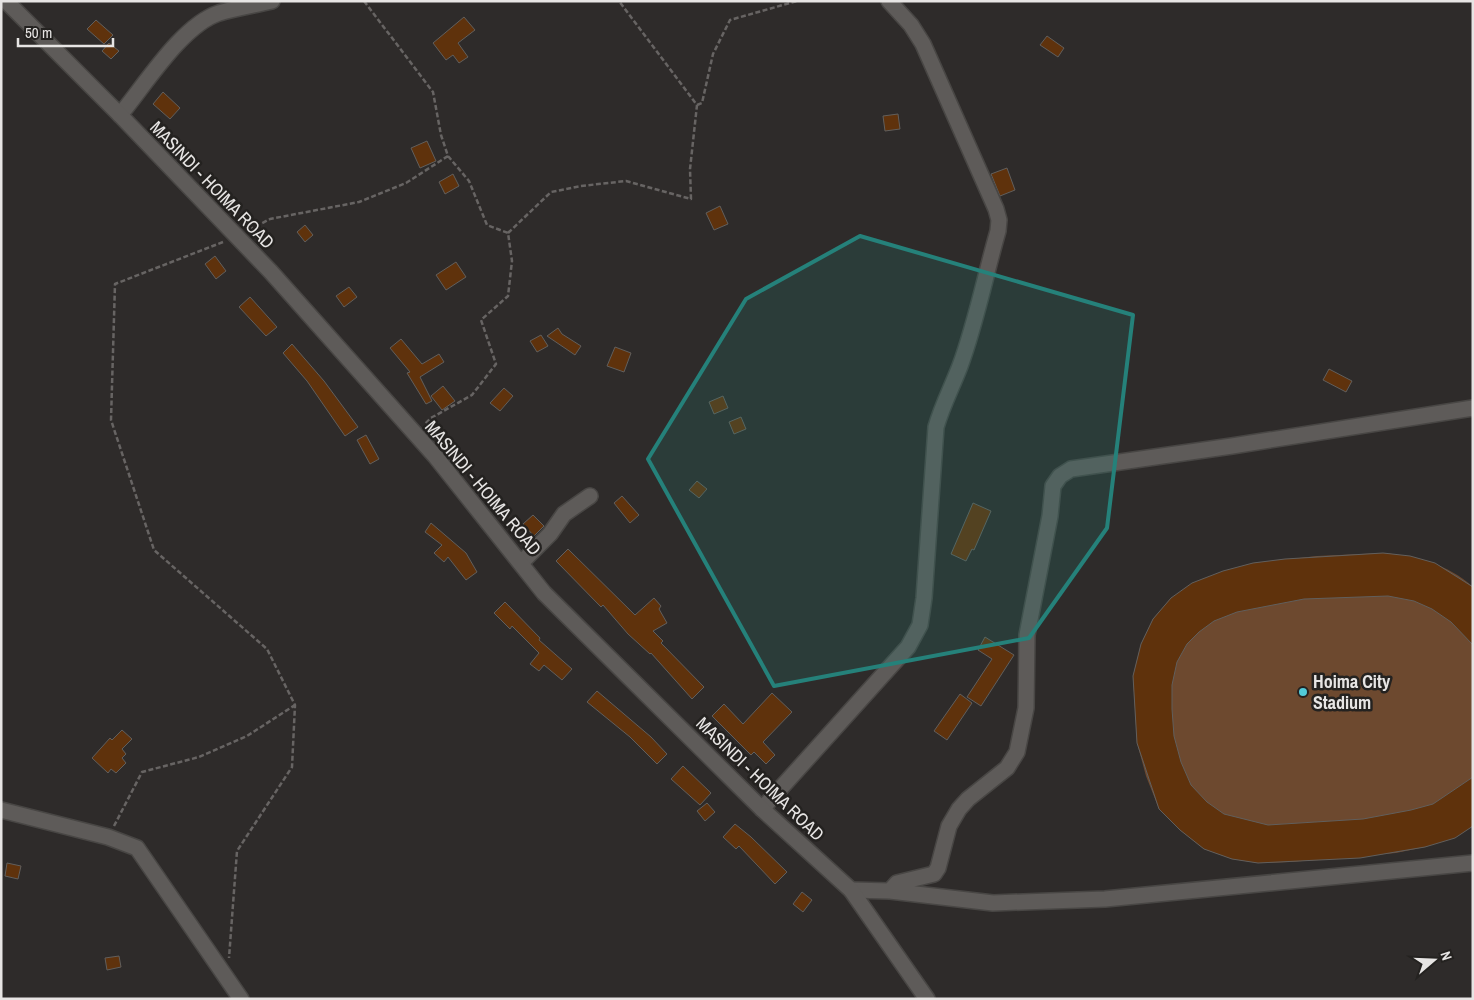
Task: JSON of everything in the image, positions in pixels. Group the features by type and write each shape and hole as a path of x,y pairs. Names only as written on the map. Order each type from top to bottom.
{"street":[{"name":"MASINDI - HOIMA ROAD","path":"6,1 120,115 236,236 414,434 544,593 762,809 851,890 927,999"},
{"path":"120,115 182,38 198,24 218,14 272,1"},
{"path":"762,809 908,648 920,625 924,598 936,428 943,403 960,366 1000,220 934,64 911,25 889,1"},
{"path":"890,891 897,883 934,874 938,868 949,826 959,809 968,798 1008,768 1017,752 1026,708 1027,635 1050,516 1053,486 1060,476 1071,469 1473,408"},
{"path":"520,563 550,534 564,514 590,496"},
{"path":"1,810 108,837 137,848 241,999"},
{"path":"851,890 890,891 993,903 1105,899 1473,863"}],"path":[{"path":"364,1 432,92 448,156 469,181 487,225 508,233"},
{"path":"508,233 551,192 581,186 626,181 691,200 690,169 697,105 619,1"},
{"path":"697,105 702,103 713,54 730,20 797,1"},
{"path":"228,980 236,851 292,767 295,705 267,649 154,550 111,420 115,284 236,236 270,219 359,202 406,182 448,156"},
{"path":"414,434 432,418 472,395 496,364 481,320 508,296 512,261 508,233"},
{"path":"108,837 142,772 200,757 247,736 295,705"}],"highlighted area":[{"path":"860,236 1133,315 1107,528 1029,638 774,686 648,459 746,299"}],"shaded area":[{"name":"Hoima City Stadium","path":"1383,553 1408,556 1431,562 1453,572 1473,587 1473,826 1425,847 1396,853 1291,862 1258,863 1232,859 1204,849 1180,830 1159,809 1146,776 1137,743 1133,676 1141,644 1153,619 1171,598 1253,563 1317,556"}],"building":[{"path":"464,17 475,30 458,43 468,57 459,63 453,55 446,60 433,43"},
{"path":"96,20 113,35 104,44 87,29"},
{"path":"1047,36 1064,48 1058,57 1040,45"},
{"path":"109,43 119,51 111,59 102,51"},
{"path":"163,92 180,108 170,119 153,104"},
{"path":"898,114 900,129 885,131 883,116"},
{"path":"427,141 436,161 420,168 411,148"},
{"path":"1007,168 1015,190 1000,196 991,174"},
{"path":"453,174 459,186 445,194 439,182"},
{"path":"720,206 728,224 714,230 706,213"},
{"path":"305,225 313,235 305,242 297,232"},
{"path":"215,256 226,271 216,279 205,264"},
{"path":"456,262 466,277 446,290 436,275"},
{"path":"349,287 357,297 344,307 336,296"},
{"path":"250,297 277,327 266,336 239,307"},
{"path":"558,328 562,334 581,346 575,355 547,336"},
{"path":"541,335 548,346 537,352 530,341"},
{"path":"401,339 422,364 439,354 444,362 420,377 432,401 426,404 407,373 410,372 390,348"},
{"path":"292,344 324,381 358,427 345,436 307,381 283,353"},
{"path":"615,347 631,353 624,372 607,366"},
{"path":"1329,369 1352,381 1346,392 1323,380"},
{"path":"443,386 455,401 442,410 431,396"},
{"path":"504,388 513,396 500,411 490,403"},
{"path":"723,396 728,408 714,414 709,402"},
{"path":"741,417 746,429 734,434 729,422"},
{"path":"366,435 379,459 370,464 357,440"},
{"path":"697,481 707,489 699,498 689,490"},
{"path":"622,496 639,515 630,523 614,503"},
{"path":"973,503 991,511 974,550 972,549 966,561 951,554"},
{"path":"533,515 544,526 534,536 523,524"},
{"path":"431,523 466,553 477,572 466,580 448,557 444,562 434,553 442,545 425,532"},
{"path":"568,549 635,615 654,598 661,606 659,609 667,623 653,631 663,641 661,643 704,687 692,699 651,653 628,634 603,605 601,607 556,561"},
{"path":"1383,553 1410,556 1435,563 1473,587 1473,645 1451,622 1432,609 1414,601 1388,596 1304,599 1237,612 1214,621 1187,644 1177,662 1172,685 1172,709 1174,736 1181,762 1191,785 1207,802 1224,814 1268,825 1363,819 1411,810 1433,804 1473,777 1473,826 1455,838 1425,847 1360,858 1258,863 1232,859 1204,849 1180,830 1159,809 1137,743 1133,676 1141,644 1153,619 1171,598 1192,583 1223,571 1253,563 1285,559"},
{"path":"505,602 540,638 539,640 572,669 562,680 544,665 539,671 530,664 539,653 512,626 510,629 494,613"},
{"path":"985,637 1014,655 981,706 967,697 992,659 978,650"},
{"path":"597,691 651,737 667,754 657,764 630,737 587,702"},
{"path":"772,693 792,712 763,742 775,755 766,764 754,752 751,755 712,716 724,704 743,724"},
{"path":"960,694 972,703 947,740 934,731"},
{"path":"122,730 132,739 122,749 126,754 122,758 126,763 116,773 111,769 108,773 92,758 110,738 112,740"},
{"path":"683,766 711,793 700,805 671,779"},
{"path":"707,803 715,812 705,821 697,811"},
{"path":"735,824 787,872 775,884 739,846 736,849 723,837"},
{"path":"7,863 21,866 18,879 5,876"},
{"path":"802,892 812,900 803,912 793,904"},
{"path":"119,956 121,967 107,970 105,958"}],"place":[{"name":"Hoima City Stadium","path":"1303,692"}]}
